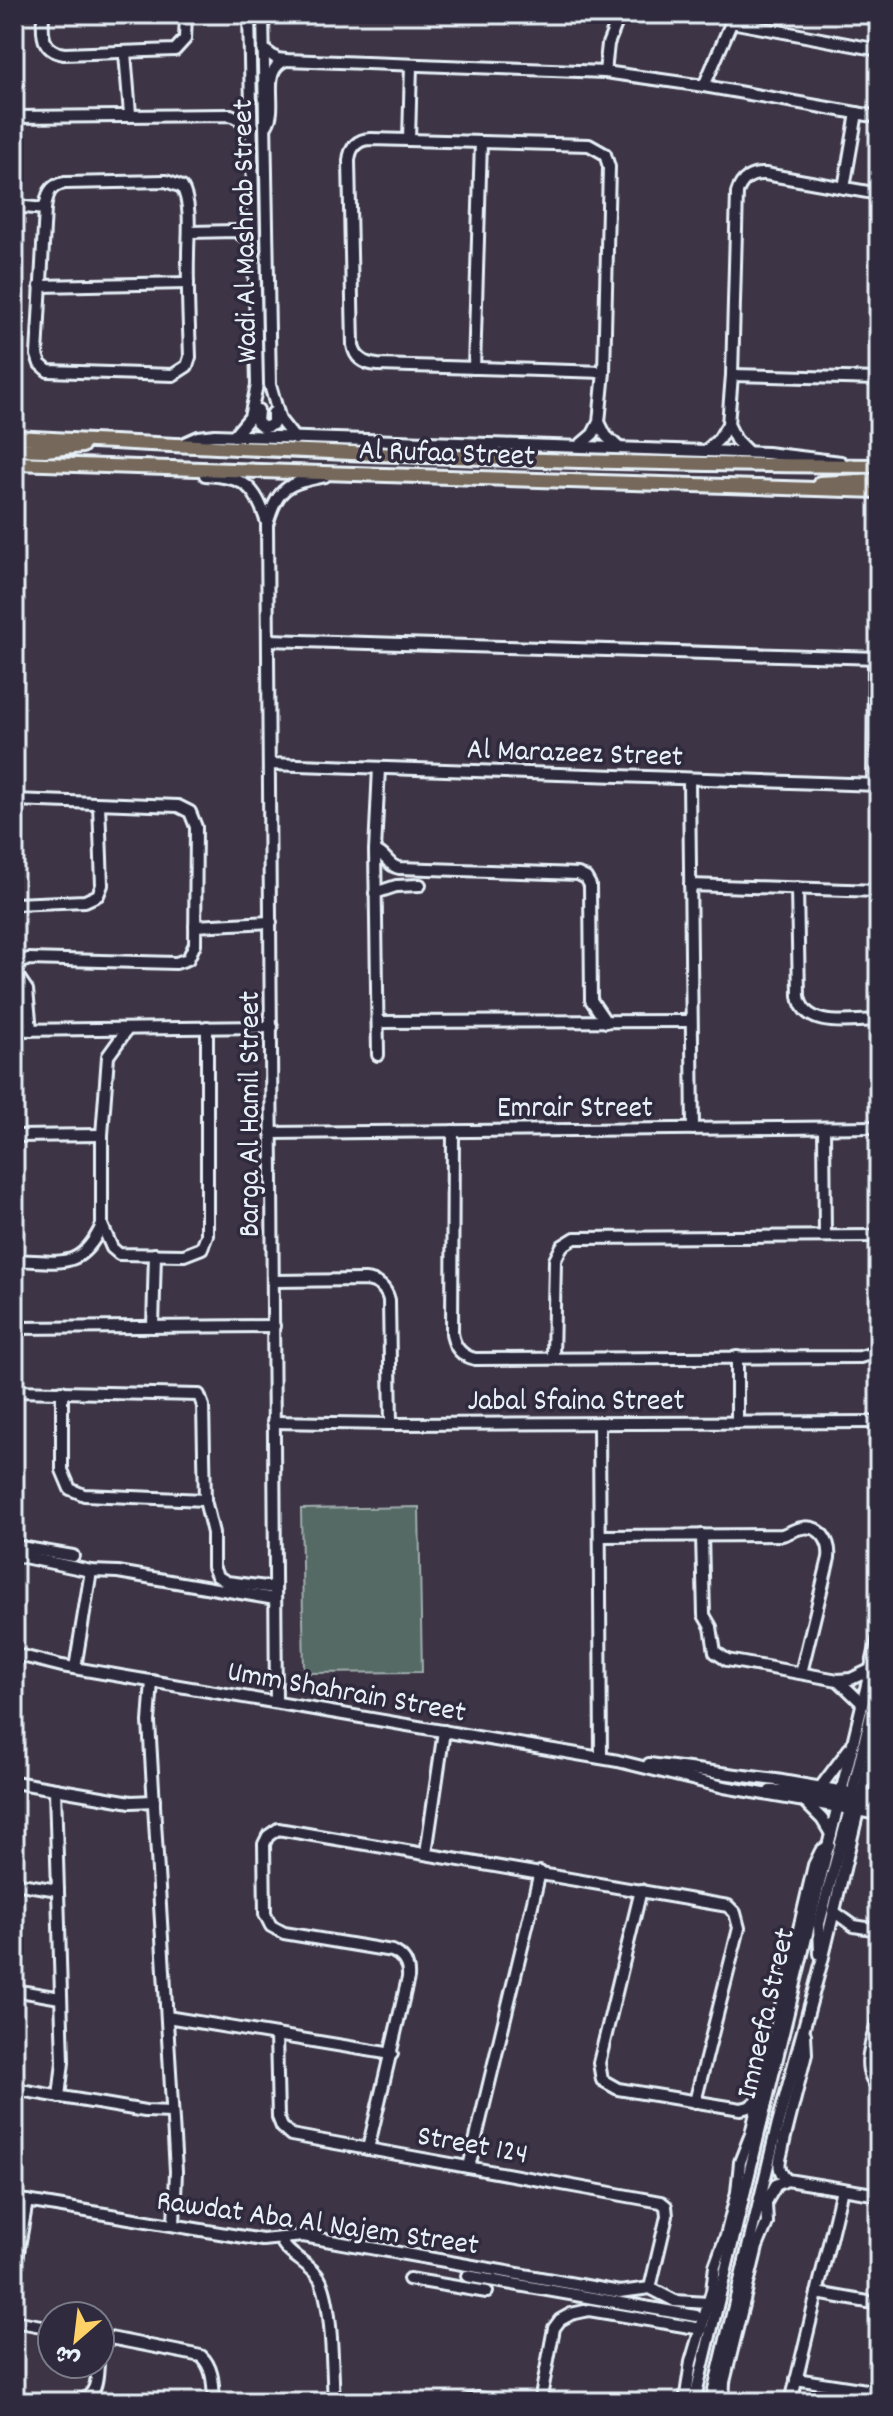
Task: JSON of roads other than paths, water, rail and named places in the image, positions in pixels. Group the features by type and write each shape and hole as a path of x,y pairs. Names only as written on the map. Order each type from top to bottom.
{"main road":[{"name":"Al Rufaa Street","path":"14,437 176,447 748,465 879,466"},
{"path":"14,449 59,449 100,442"},
{"name":"Al Rufaa Street","path":"14,463 879,491"},
{"path":"789,488 827,482 879,480"}],"street":[{"path":"43,14 43,38 55,52 125,53 175,50 186,35 186,14"},
{"name":"Wadi Al Mashrab Street","path":"234,436 250,417 257,385 249,14"},
{"name":"Wadi Al Mashrab Street","path":"263,14 270,385 277,414 295,439"},
{"path":"605,72 608,44 620,14"},
{"path":"704,86 733,18 879,50"},
{"path":"263,49 277,59 286,60 605,72 879,117"},
{"path":"125,53 130,114"},
{"path":"265,128 272,112 271,75 277,65 286,60"},
{"path":"409,140 411,65"},
{"path":"231,115 243,107 251,96"},
{"path":"844,188 857,113"},
{"path":"14,117 231,115 252,126"},
{"path":"579,446 589,438 599,422 604,372 607,158 598,148 589,145 367,139 359,142 350,152 354,350 363,361 372,365 604,372"},
{"path":"474,368 481,142"},
{"path":"706,451 719,439 728,424 737,193 741,184 747,177 761,173 879,194"},
{"path":"170,181 182,187 186,194 190,232 190,357 184,369 173,375 48,371 40,364 37,355 40,286 49,192 61,183 170,181"},
{"path":"14,206 45,209"},
{"path":"236,231 253,214"},
{"path":"190,232 236,231 254,243"},
{"path":"40,286 188,283"},
{"path":"732,375 879,379"},
{"path":"257,385 260,400 256,419 258,425 264,428 274,422 270,385"},
{"path":"599,422 606,436 618,447"},
{"path":"728,424 736,440 748,452"},
{"name":"Al Rufaa Street","path":"176,447 198,437 234,436 748,452 803,456 859,466"},
{"name":"Barga Al Hamil Street","path":"170,468 241,481 257,496 267,525"},
{"name":"Barga Al Hamil Street","path":"276,1702 267,525 274,501 284,488 297,482 341,473"},
{"path":"268,640 877,658 876,785"},
{"name":"Al Marazeez Street","path":"269,764 876,785"},
{"path":"378,1055 375,851 379,768"},
{"path":"689,780 693,1129"},
{"path":"14,800 173,806 186,809 196,827 193,952 180,963 28,959 14,969 27,990 31,1030"},
{"path":"14,904 85,901 98,895 102,885 99,804"},
{"path":"375,851 382,853 396,868 578,874 586,878 590,885 591,1000 606,1022"},
{"path":"375,893 396,886 420,885"},
{"path":"690,885 879,891"},
{"path":"797,888 801,1006 811,1017 820,1020 879,1020"},
{"path":"195,926 271,922"},
{"path":"378,1022 691,1021"},
{"path":"126,1031 108,1056 102,1135 102,1225 112,1248 124,1256 189,1254 202,1248 207,1240 207,1027"},
{"path":"14,1030 272,1027"},
{"name":"Emrair Street","path":"271,1133 879,1127"},
{"path":"824,1128 825,1236"},
{"path":"453,1131 452,1333 454,1344 465,1355 475,1359 860,1357 870,1354 879,1345"},
{"path":"14,1136 102,1135"},
{"path":"14,1260 72,1261 89,1248 102,1225"},
{"path":"553,1358 555,1260 562,1246 575,1238 879,1236"},
{"path":"153,1327 155,1254"},
{"path":"273,1281 365,1280 383,1287 389,1300 391,1424"},
{"path":"14,1328 274,1326"},
{"path":"737,1357 737,1423"},
{"path":"14,1391 199,1395 203,1406 205,1500 212,1526 213,1567 217,1576 227,1582 275,1593"},
{"path":"62,1391 62,1476 74,1492 205,1500"},
{"name":"Jabal Sfaina Street","path":"273,1422 879,1422"},
{"path":"599,1423 601,1758"},
{"path":"600,1536 782,1535 805,1527 815,1529 825,1538 829,1558 801,1673"},
{"path":"702,1535 704,1615 711,1627 715,1652 727,1660 838,1680 851,1679 870,1670"},
{"path":"14,1546 73,1556"},
{"path":"14,1555 91,1571 275,1593"},
{"path":"75,1668 91,1571"},
{"name":"Imneefa Street","path":"713,2398 778,2123 833,1911 851,1801 852,1744 879,1635"},
{"name":"Umm Shahrain Street","path":"14,1654 62,1666"},
{"name":"Umm Shahrain Street","path":"14,1661 75,1668 601,1758 804,1802 851,1801"},
{"path":"838,1680 862,1703"},
{"path":"152,1681 149,1722 176,2171 174,2225"},
{"path":"822,1961 819,1924 879,1681"},
{"name":"Imneefa Street","path":"694,2402 749,2178 763,2093 831,1834 868,1770 876,1747 879,1723"},
{"path":"426,1853 444,1731"},
{"path":"820,1788 852,1744"},
{"name":"Umm Shahrain Street","path":"623,1762 666,1765 820,1788 851,1801"},
{"path":"868,1770 879,1787"},
{"path":"14,1782 122,1801 154,1801"},
{"path":"55,1789 63,2062 59,2097"},
{"path":"760,1794 782,1790 879,1806"},
{"path":"851,1801 879,1798"},
{"path":"851,1801 879,1814"},
{"path":"804,1802 822,1819 831,1834"},
{"path":"368,2149 408,1978 404,1960 392,1951 275,1930 268,1923 265,1914 264,1844 271,1833 282,1829 724,1904 732,1909 738,1918 739,1928 695,2102"},
{"path":"469,2167 540,1872"},
{"path":"14,1883 58,1890"},
{"path":"641,1890 599,2071 602,2080 613,2088 741,2109 749,2107 763,2093"},
{"path":"833,1911 854,1926 879,1930"},
{"path":"827,1936 854,1926"},
{"path":"14,1990 60,1998"},
{"path":"879,2016 867,2068 870,2078 879,2087"},
{"path":"167,2017 392,2054"},
{"path":"755,2217 772,2191 806,2054 803,2029"},
{"name":"Street 124","path":"276,2035 278,2117 282,2127 299,2137 661,2202 666,2206 667,2216 650,2288"},
{"path":"14,2089 145,2111 172,2112"},
{"path":"685,2402 712,2291 715,2266 726,2236 745,2148 763,2093"},
{"path":"741,2109 752,2126"},
{"path":"778,2123 784,2141"},
{"path":"745,2148 749,2178"},
{"path":"778,2165 779,2172 787,2180"},
{"path":"772,2191 778,2183 787,2180 879,2195"},
{"path":"791,2402 842,2189"},
{"name":"Rawdat Aba Al Najem Street","path":"14,2199 262,2240 303,2236 466,2271 620,2292 650,2288 675,2301 708,2303"},
{"path":"14,2275 27,2201"},
{"path":"723,2402 724,2382 756,2251 767,2223 766,2204"},
{"path":"281,2239 284,2247 313,2270 323,2286 334,2402"},
{"path":"712,2291 730,2260"},
{"path":"466,2288 466,2271 696,2316"},
{"path":"409,2279 487,2292"},
{"path":"817,2293 879,2304"},
{"path":"540,2402 554,2328 557,2322 571,2314 595,2310 702,2329"},
{"path":"14,2321 36,2325"},
{"path":"116,2339 201,2356 211,2373 214,2402"},
{"path":"695,2352 700,2376"},
{"path":"796,2379 879,2392"},
{"path":"79,2402 89,2397 97,2380"},
{"path":"465,2402 477,2398 504,2402"},
{"path":"14,2401 47,2402"}]}
